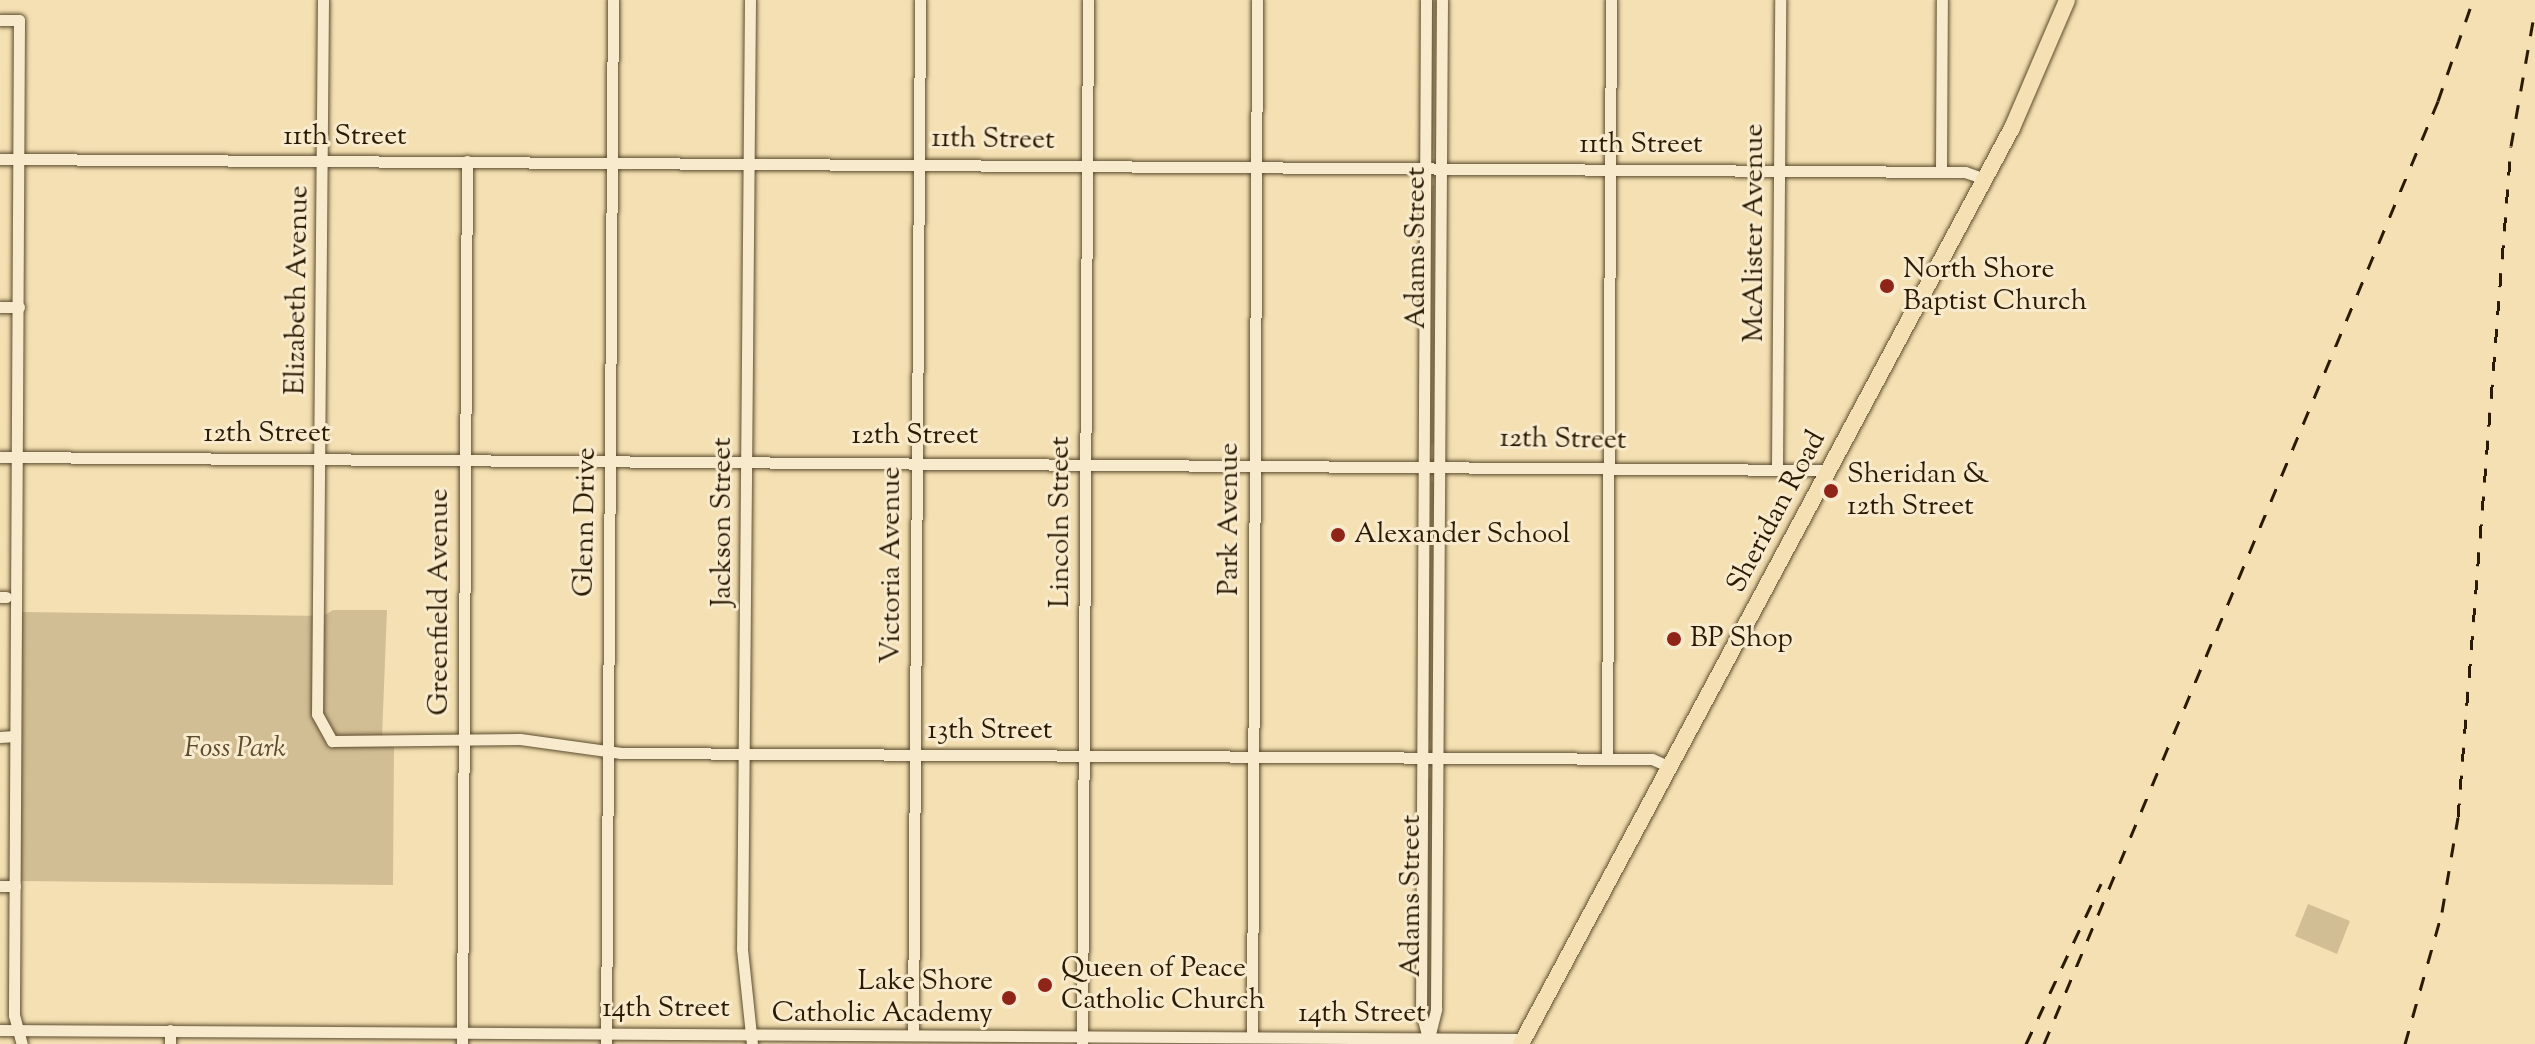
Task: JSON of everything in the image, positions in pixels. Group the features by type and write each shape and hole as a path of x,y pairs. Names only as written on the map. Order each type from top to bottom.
{"highway":[{"name":"Sheridan Road","path":"1522,1042 1985,179 2067,0"}],"street":[{"name":"Elizabeth Avenue","path":"318,725 323,0"},
{"name":"Glenn Drive","path":"606,1038 613,0"},
{"name":"Jackson Street","path":"750,0 742,949 751,1039"},
{"name":"Victoria Avenue","path":"920,0 915,755 920,1038"},
{"name":"Lincoln Street","path":"1082,1040 1088,0"},
{"name":"Park Avenue","path":"1252,1037 1257,0"},
{"name":"Adams Street","path":"1426,0 1421,1012 1428,1039"},
{"name":"Adams Street","path":"1428,1039 1436,1009 1435,759 1442,0"},
{"path":"1607,759 1611,0"},
{"name":"McAlister Avenue","path":"1777,466 1780,0"},
{"path":"1941,171 1942,0"},
{"path":"0,20 19,20 15,886 22,1044"},
{"name":"11th Street","path":"0,159 1941,171 1985,179"},
{"name":"Greenfield Avenue","path":"462,1038 467,161"},
{"path":"0,307 19,307"},
{"name":"12th Street","path":"0,457 747,458 1777,466 1829,470"},
{"name":"13th Street","path":"318,725 341,744 463,744 544,740 608,752 1652,759 1670,767"},
{"path":"0,737 15,736"},
{"path":"0,886 15,886"},
{"name":"14th Street","path":"0,1030 316,1031 462,1038 1082,1040 1252,1037 1332,1041 1428,1039 1522,1042"},
{"path":"170,1030 170,1044"},
{"path":"316,1031 316,1044"}],"green space":[{"path":"1432,0 1436,0 1433,151 1431,149"},
{"path":"1434,185 1434,443 1431,445 1431,187"},
{"path":"1431,481 1434,484 1430,741 1427,740"},
{"name":"Foss Park","path":"333,610 387,610 382,737 394,748 393,885 19,881 21,612 323,616"},
{"path":"1427,778 1431,778 1429,1014 1426,1013"},
{"path":"2308,904 2350,921 2337,954 2295,936"}],"railway":[{"path":"2044,1044 2438,101 2473,0"},
{"path":"2405,1044 2442,912 2458,817 2511,146 2535,10"},
{"path":"2026,1044 2101,884"}],"place":[{"name":"North Shore Baptist Church","path":"1887,286"},
{"name":"Sheridan & 12th Street","path":"1831,491"},
{"name":"Alexander School","path":"1338,535"},
{"name":"BP Shop","path":"1674,639"},
{"name":"Queen of Peace Catholic Church","path":"1045,985"},
{"name":"Lake Shore Catholic Academy","path":"1009,998"}]}
